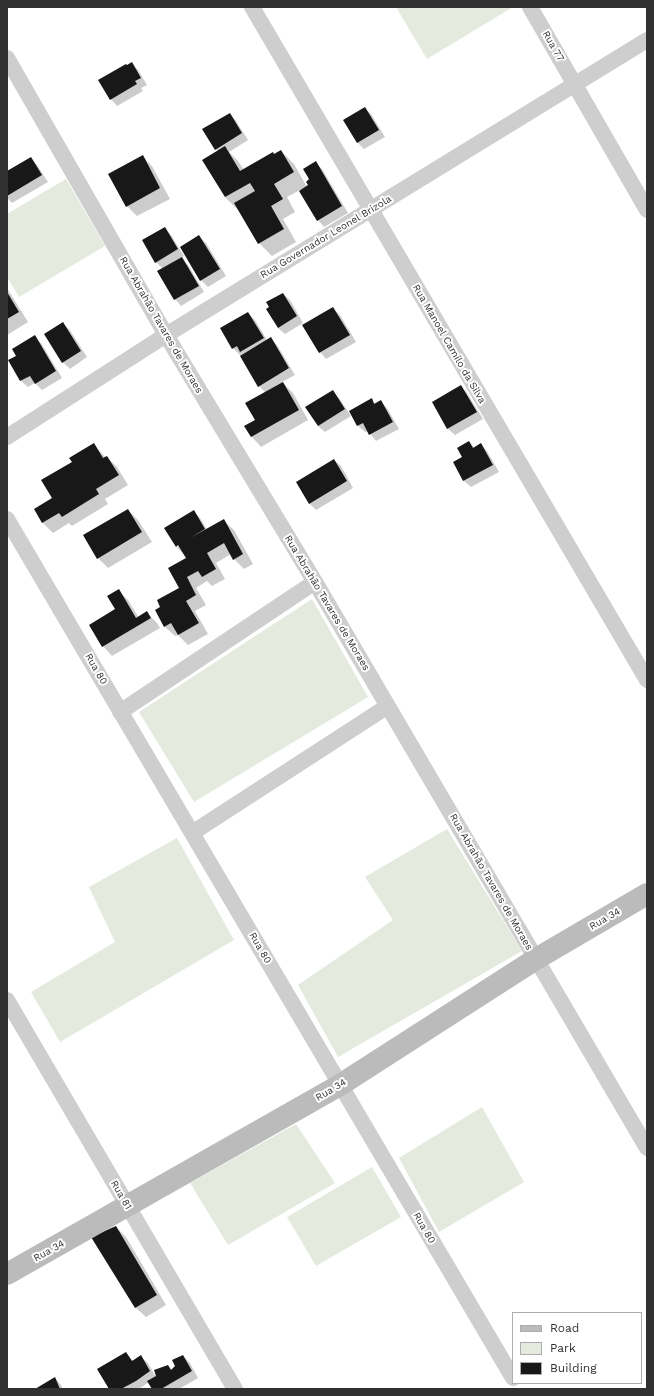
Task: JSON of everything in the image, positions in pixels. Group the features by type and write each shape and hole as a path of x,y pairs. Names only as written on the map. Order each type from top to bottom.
{"street":[{"name":"Rua Manoel Camilo da Silva","path":"252,7 647,680"},
{"name":"Rua 77","path":"530,7 647,210"},
{"name":"Rua Governador Leonel Brizola","path":"7,437 166,334 647,40"},
{"name":"Rua Abrahão Tavares de Moraes","path":"7,58 166,334 315,582 647,1148"},
{"name":"Rua 80","path":"7,519 512,1376"},
{"path":"120,712 315,582"},
{"path":"192,833 388,706"},
{"name":"Rua 34","path":"7,1274 128,1207 340,1085 536,959 647,894"},
{"name":"Rua 81","path":"7,1000 235,1389"}],"green space":[{"path":"396,7 513,7 427,59"},
{"path":"66,179 105,246 19,297 7,277 7,214"},
{"path":"312,599 368,697 194,802 139,712"},
{"path":"447,829 522,951 338,1057 298,985 393,920 365,877"},
{"path":"177,838 234,940 60,1042 31,992 115,942 89,887"},
{"path":"482,1107 524,1182 439,1232 399,1158"},
{"path":"296,1124 335,1183 228,1245 190,1183"},
{"path":"372,1167 401,1217 316,1266 287,1217"}],"building":[{"path":"132,62 141,78 135,81 137,84 110,100 98,80"},
{"path":"365,107 379,130 357,143 343,120"},
{"path":"230,113 242,133 215,150 202,129"},
{"path":"225,146 240,171 273,152 274,154 281,150 294,172 274,184 283,199 271,206 284,229 258,244 234,203 255,191 250,183 225,197 202,160"},
{"path":"143,155 160,188 126,207 108,174"},
{"path":"31,157 42,175 7,196 7,171"},
{"path":"316,161 342,206 317,221 299,191 308,185 306,182 309,179 303,169"},
{"path":"165,227 178,249 155,263 142,240"},
{"path":"199,235 220,269 200,281 180,247"},
{"path":"182,257 199,286 174,300 157,271"},
{"path":"7,292 19,312 7,319"},
{"path":"283,293 297,316 278,328 266,309 269,307 266,302"},
{"path":"333,307 350,335 319,353 302,325"},
{"path":"248,312 264,338 240,352 237,346 232,349 220,328"},
{"path":"63,322 81,351 62,363 44,334"},
{"path":"35,335 56,371 35,384 30,376 20,381 8,360 16,356 12,349"},
{"path":"271,337 289,368 258,387 240,356"},
{"path":"283,382 299,410 251,437 244,426 255,420 245,403"},
{"path":"461,385 477,412 447,429 432,402"},
{"path":"333,390 345,409 318,426 305,407"},
{"path":"372,398 374,404 381,400 393,422 369,435 363,423 357,426 349,411"},
{"path":"469,441 473,448 481,443 493,465 463,481 453,462 462,457 457,448"},
{"path":"94,443 103,458 107,456 119,475 96,489 99,494 62,517 59,513 42,523 34,509 52,498 41,480 72,462 69,458"},
{"path":"334,459 347,481 309,504 296,482"},
{"path":"128,509 142,532 97,559 83,535"},
{"path":"194,510 205,529 190,538 224,519 243,554 233,560 224,543 207,553 216,569 202,577 198,571 187,577 196,595 186,601 199,623 178,635 171,623 164,627 155,610 160,607 157,600 179,588 168,568 186,558 178,545 176,547 164,528"},
{"path":"119,589 136,618 147,611 151,618 102,647 89,625 115,609 107,596"},
{"path":"116,1226 157,1295 135,1308 91,1237"},
{"path":"126,1352 132,1361 141,1355 150,1371 121,1389 109,1389 97,1369"},
{"path":"183,1355 192,1371 161,1389 152,1389 147,1381 156,1376 154,1370 168,1365 171,1370 175,1366 172,1360"},
{"path":"55,1377 60,1389 35,1389"}]}
